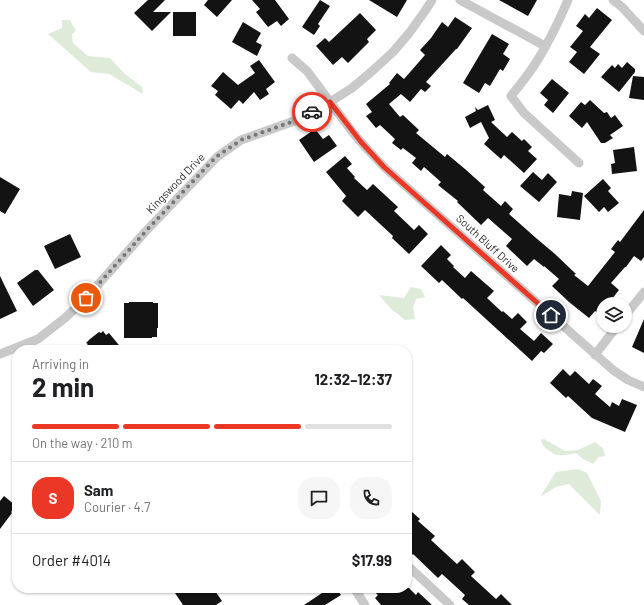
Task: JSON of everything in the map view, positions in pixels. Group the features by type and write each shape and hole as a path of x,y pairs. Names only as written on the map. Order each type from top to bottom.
{"street":[{"name":"Kingswood Drive","path":"23,345 38,339 65,318 86,298 146,231 216,157 241,140 297,120 352,88 393,52 410,32 432,0"},
{"path":"460,0 545,46"},
{"path":"568,0 537,62 511,96 524,113 579,163"},
{"path":"613,0 622,7 644,31"},
{"name":"South Bluff Drive","path":"292,58 307,71 358,139 384,167 595,355 628,380 644,387"},
{"path":"632,307 644,292"},
{"path":"595,355 612,333"},
{"name":"Kingswood Drive","path":"0,354 12,349"},
{"path":"412,570 450,605"},
{"path":"357,593 365,605"}],"green space":[{"path":"62,20 70,20 76,31 72,34 73,43 88,56 110,58 125,74 142,87 143,94 109,74 91,72 48,34 62,28"},
{"path":"411,287 421,289 425,297 416,299 413,307 415,319 405,320 390,308 379,295 404,298"},
{"path":"544,439 565,451 578,450 595,442 603,448 605,456 599,457 593,464 583,459 576,453 561,455 555,454 543,446 541,440"},
{"path":"578,469 587,473 601,501 600,515 569,484 556,487 540,497 556,472"}],"building":[{"path":"148,0 165,0 153,12 171,12 152,31 134,13"},
{"path":"208,0 232,0 217,17 204,5"},
{"path":"252,0 275,0 289,19 281,26 277,21 268,27 256,12 260,9"},
{"path":"320,0 330,6 318,24 320,26 314,35 302,27"},
{"path":"369,0 407,0 397,17"},
{"path":"499,0 537,0 528,16"},
{"path":"597,8 612,20 590,47 600,54 584,74 569,62 577,52 570,47 583,31 576,26 585,14 589,18"},
{"path":"173,12 196,12 196,36 173,36"},
{"path":"360,13 376,30 367,39 369,42 348,63 342,57 333,65 316,46 325,38 329,42"},
{"path":"455,17 472,28 457,49 426,82 431,86 425,92 421,89 410,102 401,94 389,104 400,117 403,115 419,130 416,133 445,157 447,154 465,169 485,187 483,190 501,206 505,201 513,209 509,214 555,254 576,274 574,275 588,286 615,252 611,249 618,240 620,242 644,210 644,257 641,261 634,256 611,283 619,290 614,297 596,297 596,312 595,311 589,318 552,286 559,279 534,259 527,266 506,246 512,239 488,218 481,225 457,202 458,201 438,185 441,182 424,167 421,171 412,163 416,158 403,148 401,150 392,143 395,139 380,125 376,128 366,116 372,112 366,104 390,84 389,83 397,73 404,79 425,55 420,50 431,38 442,22 448,27"},
{"path":"243,22 261,33 256,42 262,45 257,56 232,42"},
{"path":"492,34 509,44 503,54 510,59 503,71 500,69 490,86 485,83 479,93 463,83"},
{"path":"259,60 275,82 266,89 269,94 260,100 254,92 243,104 239,100 231,109 215,95 218,91 211,86 223,72 238,85 255,73 250,66"},
{"path":"627,62 635,69 635,72 619,92 601,77 612,65 615,68 618,64 622,68"},
{"path":"633,76 644,77 644,100 629,98"},
{"path":"552,79 569,93 553,113 544,105 548,100 540,93"},
{"path":"590,100 604,113 607,112 611,118 615,115 623,126 610,135 613,138 605,143 601,143 587,122 582,128 569,116 581,102 585,105"},
{"path":"488,105 495,120 491,122 507,137 512,132 522,141 524,139 532,147 528,151 537,159 524,173 504,155 501,159 484,144 489,138 481,122 470,128 465,117 476,111 475,107 478,110"},
{"path":"315,129 323,139 329,135 337,146 314,162 299,140"},
{"path":"634,147 637,171 612,174 611,164 615,163 613,150"},
{"path":"345,156 352,164 347,168 355,177 354,178 367,190 373,184 398,207 394,211 414,230 419,225 428,234 409,254 392,238 393,236 365,210 358,217 342,201 346,196 326,172"},
{"path":"533,172 542,180 548,173 557,182 539,202 520,186"},
{"path":"0,177 20,189 5,214 0,211"},
{"path":"603,179 611,188 608,191 619,203 608,212 604,207 599,212 584,196"},
{"path":"572,191 583,193 580,220 557,217 559,194 571,196"},
{"path":"70,234 81,257 55,269 44,246"},
{"path":"441,245 451,255 447,259 465,278 471,271 494,291 487,298 502,312 503,311 512,319 518,313 527,322 520,329 534,341 541,333 553,344 544,353 541,351 532,361 442,280 439,283 421,266"},
{"path":"35,270 38,270 54,290 33,306 17,283"},
{"path":"0,276 17,311 0,319"},
{"path":"124,303 158,303 157,337 124,338"},
{"path":"644,319 644,353 632,347"},
{"path":"103,331 106,335 109,333 119,345 87,345 88,344 86,343 90,339 99,332 101,333"},
{"path":"563,369 570,376 575,371 589,384 593,379 602,386 595,394 610,407 612,402 619,406 622,399 637,405 625,432 592,418 568,396 566,398 550,383"},
{"path":"4,496 12,503 12,513 0,529 0,501"},
{"path":"412,512 420,519 418,521 435,536 431,540 457,564 462,559 475,572 471,576 496,599 501,594 512,605 469,605 462,599 465,595 442,574 438,578 413,554 412,555"},
{"path":"412,591 416,595 418,592 432,605 381,605 375,598 378,595 376,593 412,593"},
{"path":"175,593 216,593 222,601 216,605 183,605"},
{"path":"322,593 340,593 341,595 325,605 304,605"}],"way so far":[{"path":"86,298 146,231 216,157 241,140 297,120 312,112"}],"route":[{"path":"312,112 330,102 354,134 384,167 551,315"}]}
